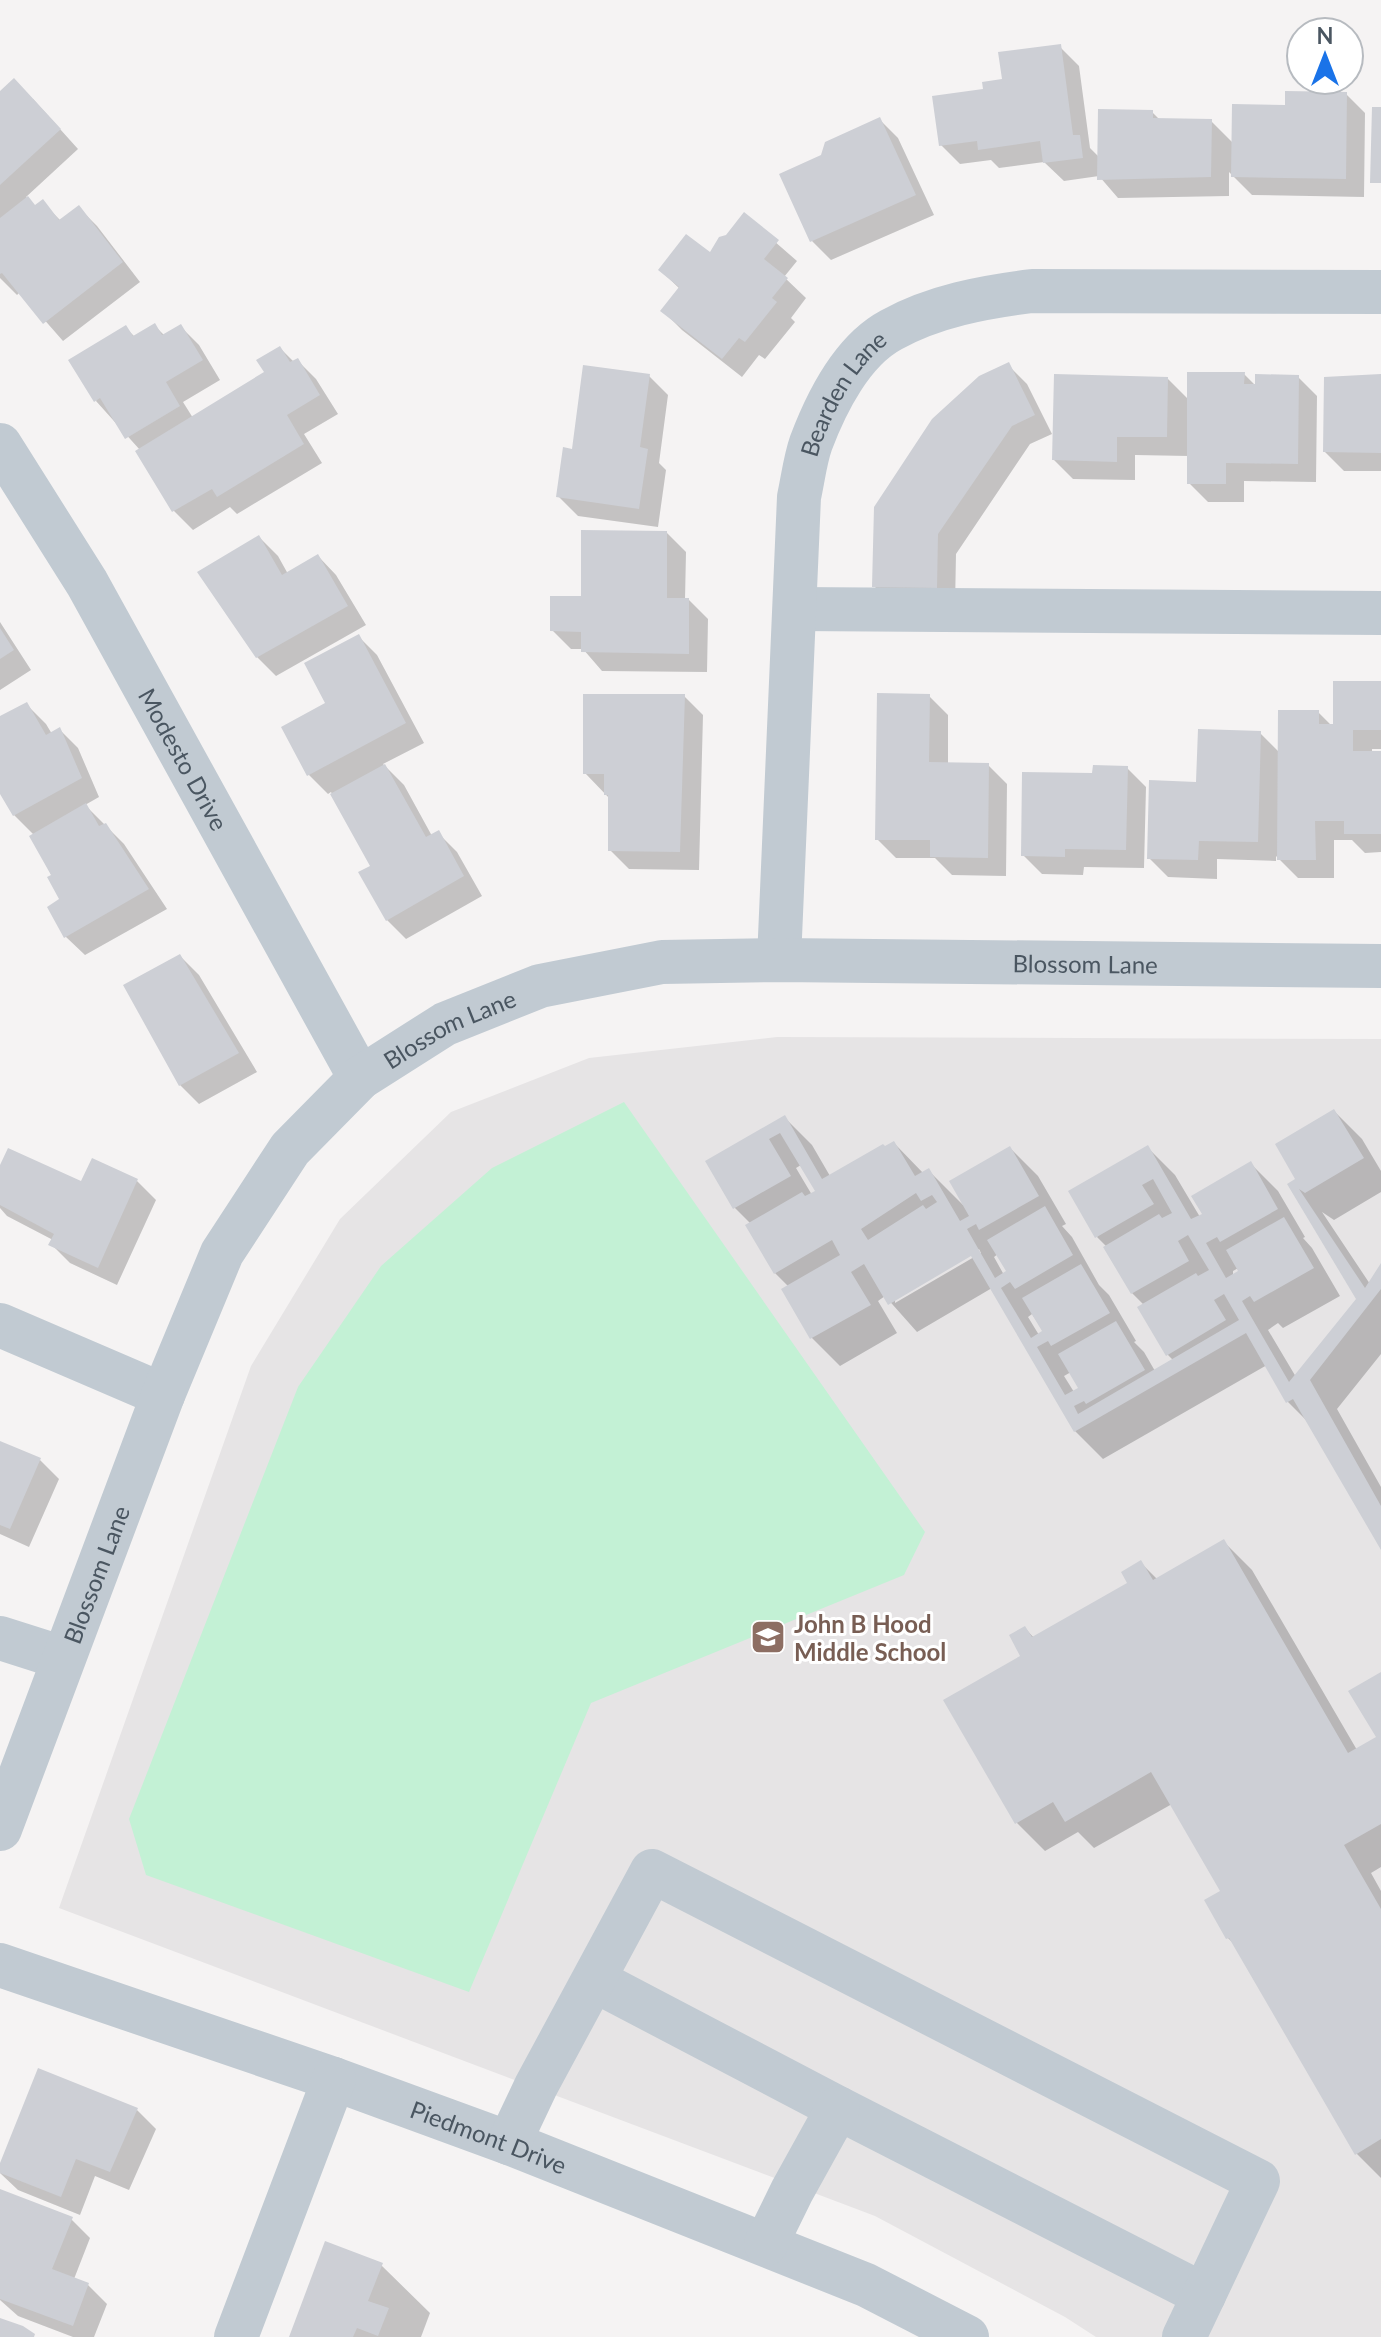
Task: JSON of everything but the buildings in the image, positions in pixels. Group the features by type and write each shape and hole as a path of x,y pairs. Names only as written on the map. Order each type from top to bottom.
{"street":[{"name":"Bearden Lane","path":"779,960 799,497 810,445 844,377 861,355 889,330 932,312 982,297 1032,291 1381,292"},
{"name":"Modesto Drive","path":"0,445 87,583 360,1078"},
{"path":"796,609 1381,613"},
{"name":"Blossom Lane","path":"0,1829 163,1395 222,1253 290,1149 360,1078 445,1024 540,986 662,962 779,960 1381,966"},
{"path":"0,1325 163,1395"},
{"path":"0,1638 63,1658"},
{"path":"509,2143 536,2086 652,1871 1258,2181 1184,2337"},
{"name":"Piedmont Drive","path":"0,1965 334,2079 509,2143 866,2285 967,2337"},
{"path":"594,1980 1204,2295"},
{"path":"236,2337 334,2079"},
{"path":"766,2244 838,2108"}],"shaded area":[{"name":"John B Hood Middle School","path":"777,1037 1381,1039 1381,2337 1096,2337 1065,2317 875,2216 59,1908 251,1366 340,1219 451,1112 589,1058"}],"green space":[{"path":"624,1102 925,1532 904,1575 591,1703 469,1992 146,1875 129,1819 298,1387 381,1266 492,1168"}],"place":[{"name":"John B Hood Middle School","path":"768,1637"}]}
